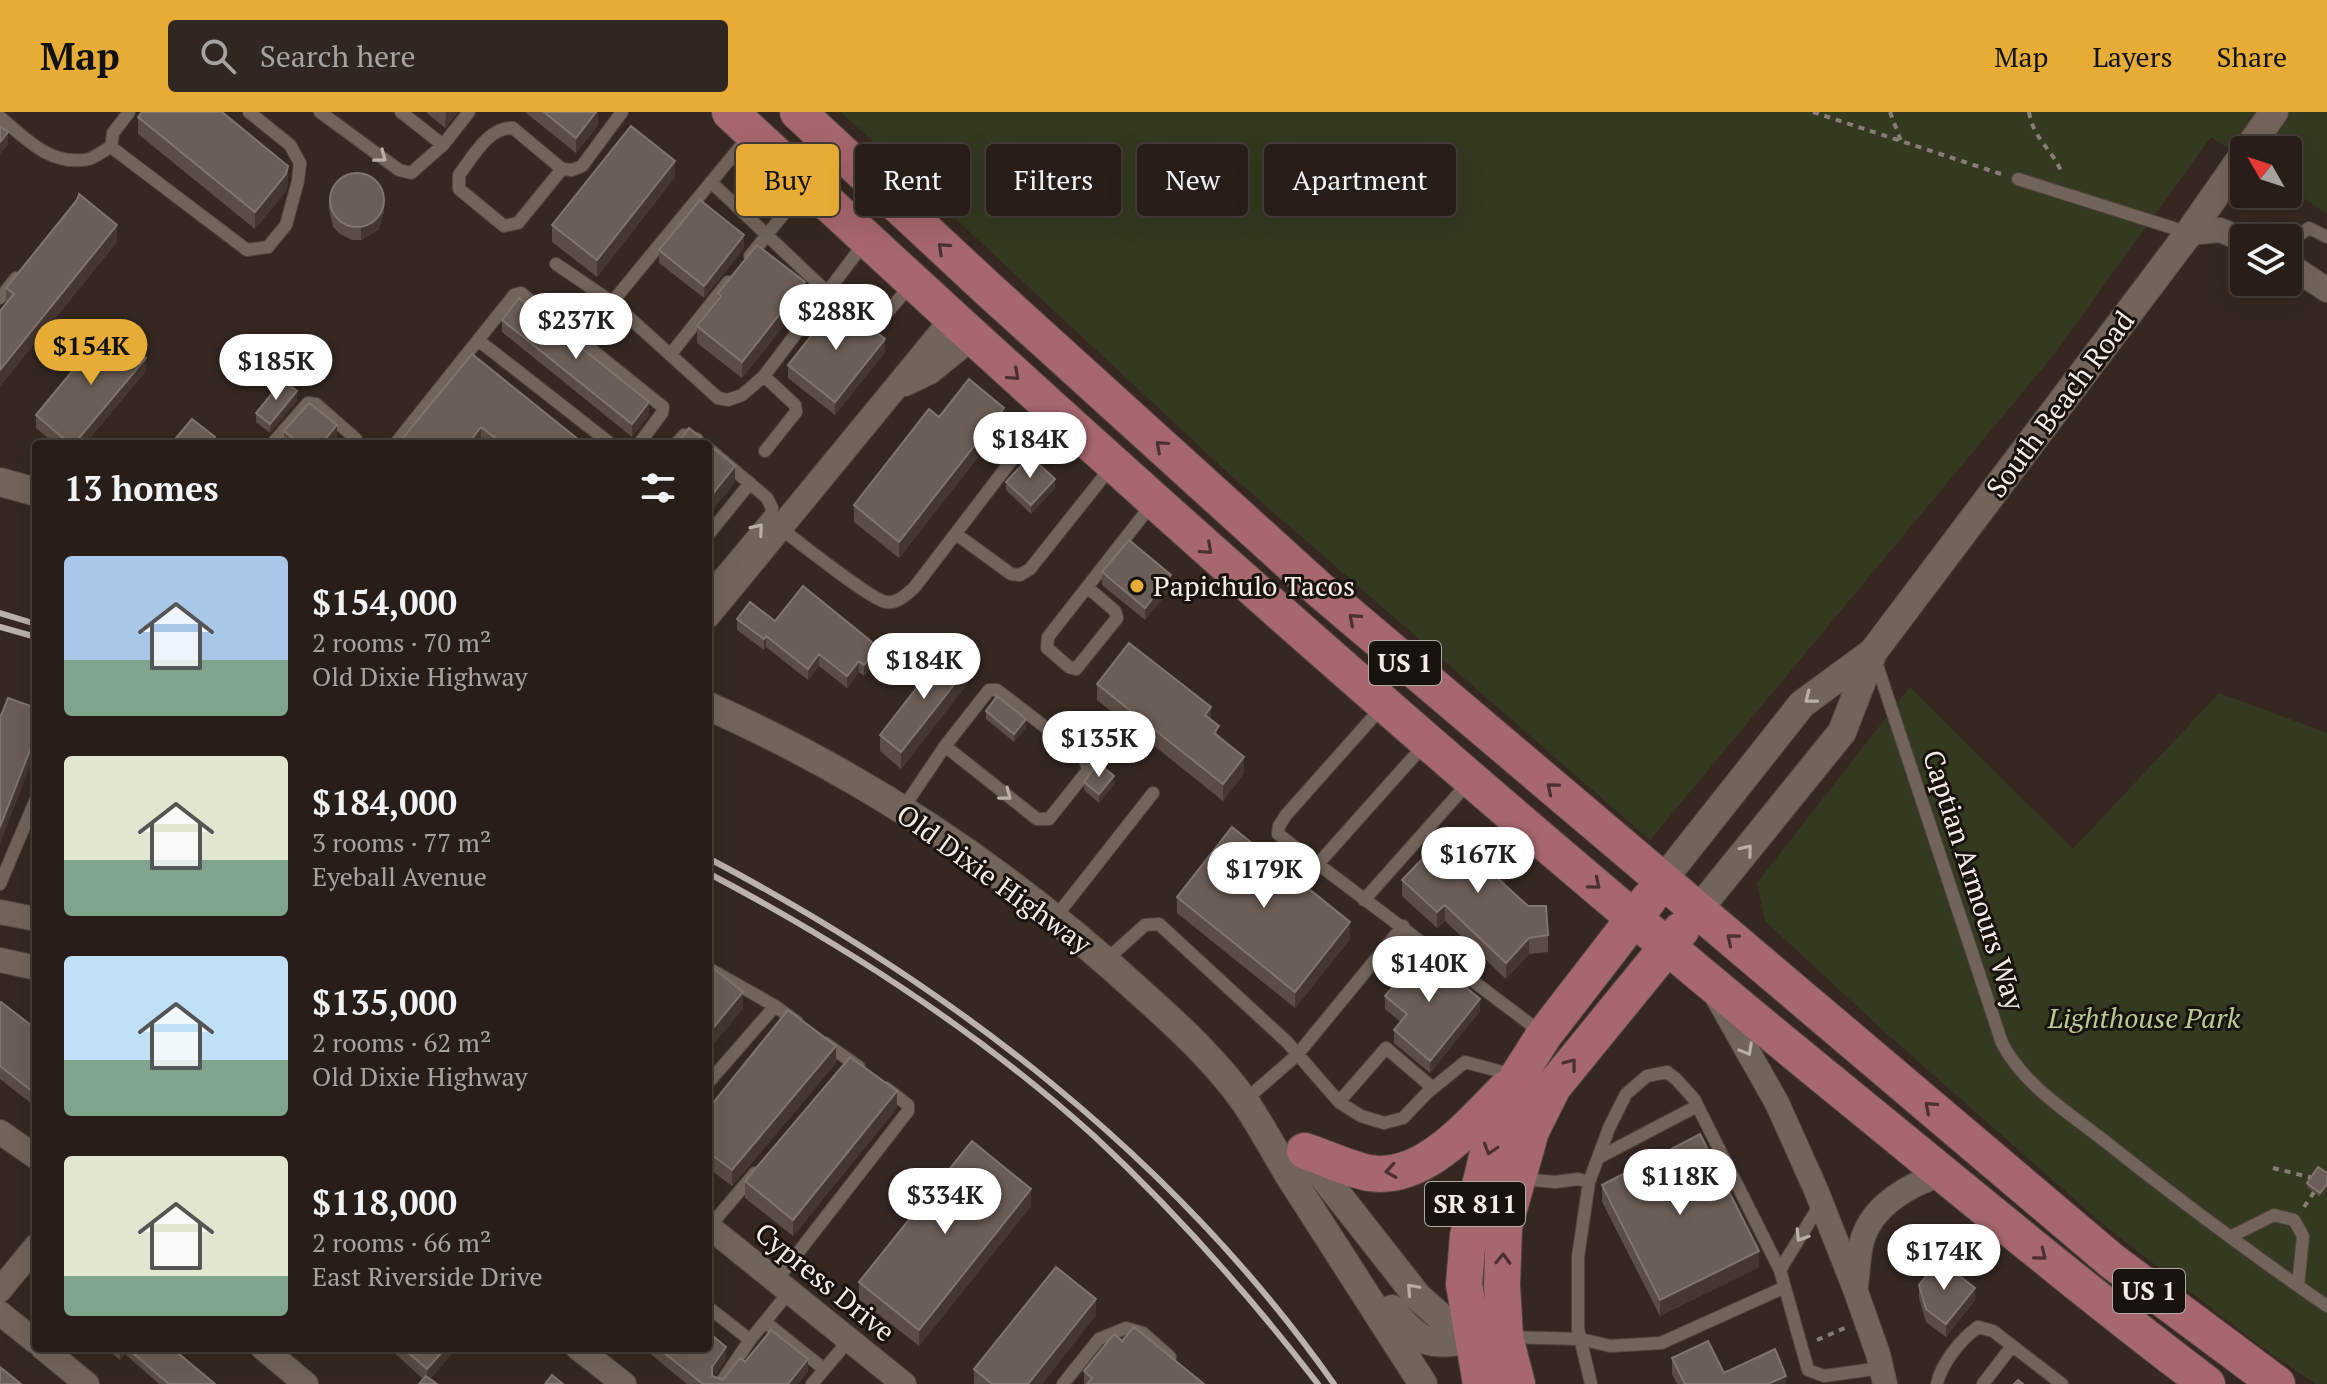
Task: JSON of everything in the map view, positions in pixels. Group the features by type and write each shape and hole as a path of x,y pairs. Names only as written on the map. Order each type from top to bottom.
{"main road":[{"name":"US 1","path":"798,112 1042,339 1320,590 2112,1261 2230,1371 2277,1384"},
{"name":"US 1","path":"741,122 764,144"},
{"name":"US 1","path":"839,213 1113,465 1471,780 1709,982 2106,1308 2207,1384"},
{"path":"904,274 966,290 987,288"},
{"path":"962,328 994,321 1042,339"},
{"name":"SR 811","path":"1517,1384 1489,1338 1464,1284 1468,1236 1490,1144 1518,1076 1544,1035 1662,881"},
{"name":"SR 811","path":"1481,1384 1502,1285 1504,1227 1531,1131 1553,1087 1698,910"},
{"path":"1305,1151 1370,1173 1412,1167 1441,1152 1518,1076"}],"street":[{"name":"South Beach Road","path":"2257,136 2274,112"},
{"name":"South Beach Road","path":"1698,910 1842,732 1873,652 2230,175"},
{"path":"2189,233 2220,230 2230,234"},
{"path":"2302,273 2327,290"},
{"path":"712,611 895,389 962,328"},
{"path":"0,482 32,491"},
{"name":"South Beach Road","path":"1662,881 1802,704 1873,652"},
{"name":"Old Dixie Highway","path":"712,708 812,757 966,852 1105,961 1190,1038 1244,1101 1423,1384"},
{"path":"1,913 32,918"},
{"path":"0,960 32,967"},
{"path":"1709,982 1777,1103 1855,1289 1883,1376"},
{"name":"Old Dixie Highway","path":"1244,1101 1305,1151 1358,1224 1418,1297 1443,1319 1489,1338"},
{"path":"0,1132 32,1154"},
{"path":"1855,1289 1862,1241 1870,1222 1902,1192 1943,1174"},
{"path":"1312,1210 1338,1236 1412,1333 1433,1343 1448,1345 1489,1338"},
{"name":"Cypress Drive","path":"712,1229 904,1384"},
{"path":"0,1290 32,1251"},
{"path":"0,1313 32,1339"},
{"path":"48,1352 87,1384"},
{"path":"268,1352 306,1384"},
{"path":"583,1352 624,1384"}],"lane":[{"path":"111,147 113,133 129,112"},
{"path":"111,147 247,250 268,247 286,225 300,163 290,145 249,112"},
{"path":"320,112 399,170 411,173 443,145 469,112"},
{"path":"401,112 443,145"},
{"path":"562,169 518,223 504,226 459,189 459,175 492,134 503,127 513,128 562,169 572,170 582,166 622,112"},
{"path":"0,117 47,156 90,159 111,147"},
{"path":"581,340 711,182 741,122"},
{"path":"2018,179 2189,233"},
{"path":"711,182 827,292"},
{"path":"670,355 781,216"},
{"path":"2302,233 2309,228 2327,237"},
{"path":"556,264 612,302 718,398 728,400 742,395 764,376 867,239"},
{"path":"0,298 20,273"},
{"path":"849,297 868,312 885,315 904,274"},
{"path":"398,440 514,295 521,293 663,407 642,440"},
{"path":"478,340 606,440"},
{"path":"764,376 795,405 796,412 765,451"},
{"path":"276,440 308,403 316,404 356,440"},
{"path":"781,529 869,594 886,602 900,599 914,588 1051,408"},
{"path":"680,440 684,435 698,440"},
{"path":"712,451 767,498 772,508 771,514 712,584"},
{"path":"956,534 1011,574 1020,575 1030,569 1113,465"},
{"path":"712,530 750,483"},
{"path":"1087,587 1115,611 1117,618 1076,669 1069,667 1047,648 1048,637 1154,501"},
{"name":"Captian Armours Way","path":"1873,652 2002,1043 2019,1071 2230,1237 2327,1306"},
{"path":"902,810 945,746 989,690 997,690 1084,757 1088,770 1049,819 1037,819 945,746"},
{"path":"1384,705 1279,826 1278,834 1544,1035"},
{"path":"1317,865 1427,742"},
{"path":"1364,900 1471,780"},
{"path":"1054,919 1153,793"},
{"path":"0,884 32,808"},
{"path":"1105,961 1145,925 1159,924 1287,1042 1339,1102 1361,1116 1384,1123 1403,1118 1465,1062 1518,1076"},
{"path":"1244,1101 1297,1055 1403,926"},
{"path":"712,970 775,1006 908,1105 908,1111 783,1286 765,1322 720,1384"},
{"path":"712,1078 775,1006"},
{"path":"1339,1102 1386,1048 1433,1088"},
{"path":"840,1072 850,1060"},
{"path":"1591,1384 1578,1329 1578,1257 1589,1182 1626,1094 1647,1076 1667,1072 1697,1106 1780,1270 1808,1370 1824,1376 1883,1376"},
{"path":"1598,1158 1697,1106"},
{"path":"712,1224 760,1168"},
{"path":"1516,1179 1555,1182 1578,1179 1589,1182"},
{"path":"1780,1270 1821,1203"},
{"path":"2230,1237 2274,1215 2294,1220 2303,1236 2298,1286"},
{"path":"1489,1338 1581,1339 1610,1346 1661,1343 1783,1288"},
{"path":"712,1310 750,1340"},
{"path":"765,1322 824,1369"},
{"path":"1937,1384 1939,1372 1969,1333 1978,1327 1993,1331 2062,1384"},
{"path":"1063,1384 1099,1339 1126,1328 1143,1333 1185,1371"},
{"path":"812,1384 849,1340"},
{"path":"1983,1384 2012,1346"}],"path":[{"path":"1890,112 1901,141"},
{"path":"2029,112 2034,134 2054,156 2061,171"},
{"path":"1817,113 2018,179"},
{"path":"2273,1168 2313,1178"},
{"path":"2304,1207 2314,1192"},
{"path":"1817,1340 1847,1327"}],"green space":[{"path":"841,112 2327,112 2327,214 2302,197 2302,136 2230,136 2230,150 2211,137 2052,357 1650,840 1227,472 953,216 970,216 970,144 875,144"},
{"name":"Lighthouse Park","path":"1910,687 2073,849 2219,693 2327,733 2327,1384 2315,1384 2256,1343 2105,1226 1887,1034 1765,921 1757,883"}],"building":[{"path":"142,112 222,112 288,166 286,174 255,212 138,117"},
{"path":"544,112 596,112 576,138"},
{"path":"0,126 8,132 0,142"},
{"path":"631,126 675,161 597,260 552,225"},
{"path":"357,173 376,181 384,200 376,219 357,227 338,219 330,200 338,181"},
{"path":"79,194 117,225 0,370 0,311 14,294 6,288"},
{"path":"700,200 744,235 704,286 659,250"},
{"path":"757,245 805,282 742,362 697,326 721,296 718,293"},
{"path":"519,298 649,402 632,424 502,320"},
{"path":"838,302 885,339 835,402 788,365"},
{"path":"108,328 146,358 77,440 65,440 36,415"},
{"path":"472,354 579,440 498,440 481,427 471,440 401,440"},
{"path":"969,379 1004,408 899,542 854,505 929,409 939,417"},
{"path":"283,380 297,391 270,424 256,413"},
{"path":"309,403 337,425 324,440 293,440 284,431"},
{"path":"192,419 215,437 212,440 174,440"},
{"path":"689,428 704,440 680,440"},
{"path":"712,447 735,466 712,495"},
{"path":"1030,456 1055,479 1031,505 1006,482"},
{"name":"Papichulo Tacos","path":"1129,540 1171,575 1145,608 1102,572"},
{"path":"803,586 878,647 864,665 859,661 847,676 819,654 808,669 766,636 764,639 737,619 750,602 775,621"},
{"path":"1129,643 1211,707 1205,715 1219,726 1214,733 1244,757 1223,784 1097,684"},
{"path":"946,650 968,667 901,752 880,735"},
{"path":"997,696 1026,719 1014,734 986,711"},
{"path":"8,698 32,707 32,745 0,827 0,718"},
{"path":"1098,763 1114,776 1099,794 1084,782"},
{"path":"1232,827 1350,922 1295,992 1177,897"},
{"path":"1462,828 1505,867 1496,877 1528,906 1546,906 1548,935 1529,938 1506,963 1445,905 1437,912 1402,880 1424,857 1434,859"},
{"path":"1418,948 1480,999 1430,1061 1394,1030 1407,1014 1385,996 1399,979 1395,976"},
{"path":"712,967 743,992 712,1029"},
{"path":"0,1003 32,1026 32,1091 0,1066"},
{"path":"788,1010 836,1046 732,1170 712,1155 712,1104"},
{"path":"850,1057 897,1091 793,1220 745,1181"},
{"path":"1700,1134 1759,1251 1660,1300 1602,1185"},
{"path":"972,1141 1031,1189 919,1330 859,1282"},
{"path":"2318,1167 2327,1173 2327,1184 2320,1193 2307,1183"},
{"path":"1939,1260 1975,1288 1946,1324 1926,1309 1919,1285"},
{"path":"1056,1267 1096,1299 1028,1384 992,1384 974,1369"},
{"path":"1134,1327 1204,1384 1087,1384 1092,1378 1084,1371 1114,1334 1122,1341"},
{"path":"771,1330 808,1359 788,1384 703,1384 663,1352 712,1352 712,1335 726,1347 712,1367 712,1376 723,1380 740,1358 745,1362"},
{"path":"1708,1341 1724,1373 1775,1349 1786,1376 1768,1384 1685,1384 1672,1358"},
{"path":"132,1352 177,1352 215,1384 169,1384"},
{"path":"408,1352 442,1352 427,1369"},
{"path":"0,1367 21,1384 0,1384"},
{"path":"552,1375 563,1384 545,1384"},
{"path":"426,1376 437,1384 419,1384"}],"railway":[{"path":"0,613 32,623"},
{"path":"0,627 32,636"},
{"path":"712,860 886,962 971,1021 1052,1084 1130,1152 1203,1224 1271,1302 1334,1384"},
{"path":"712,875 810,930 909,992 1050,1098 1094,1136 1183,1225 1239,1287 1318,1384"}],"place":[{"name":"Papichulo Tacos","path":"1137,586"}]}
